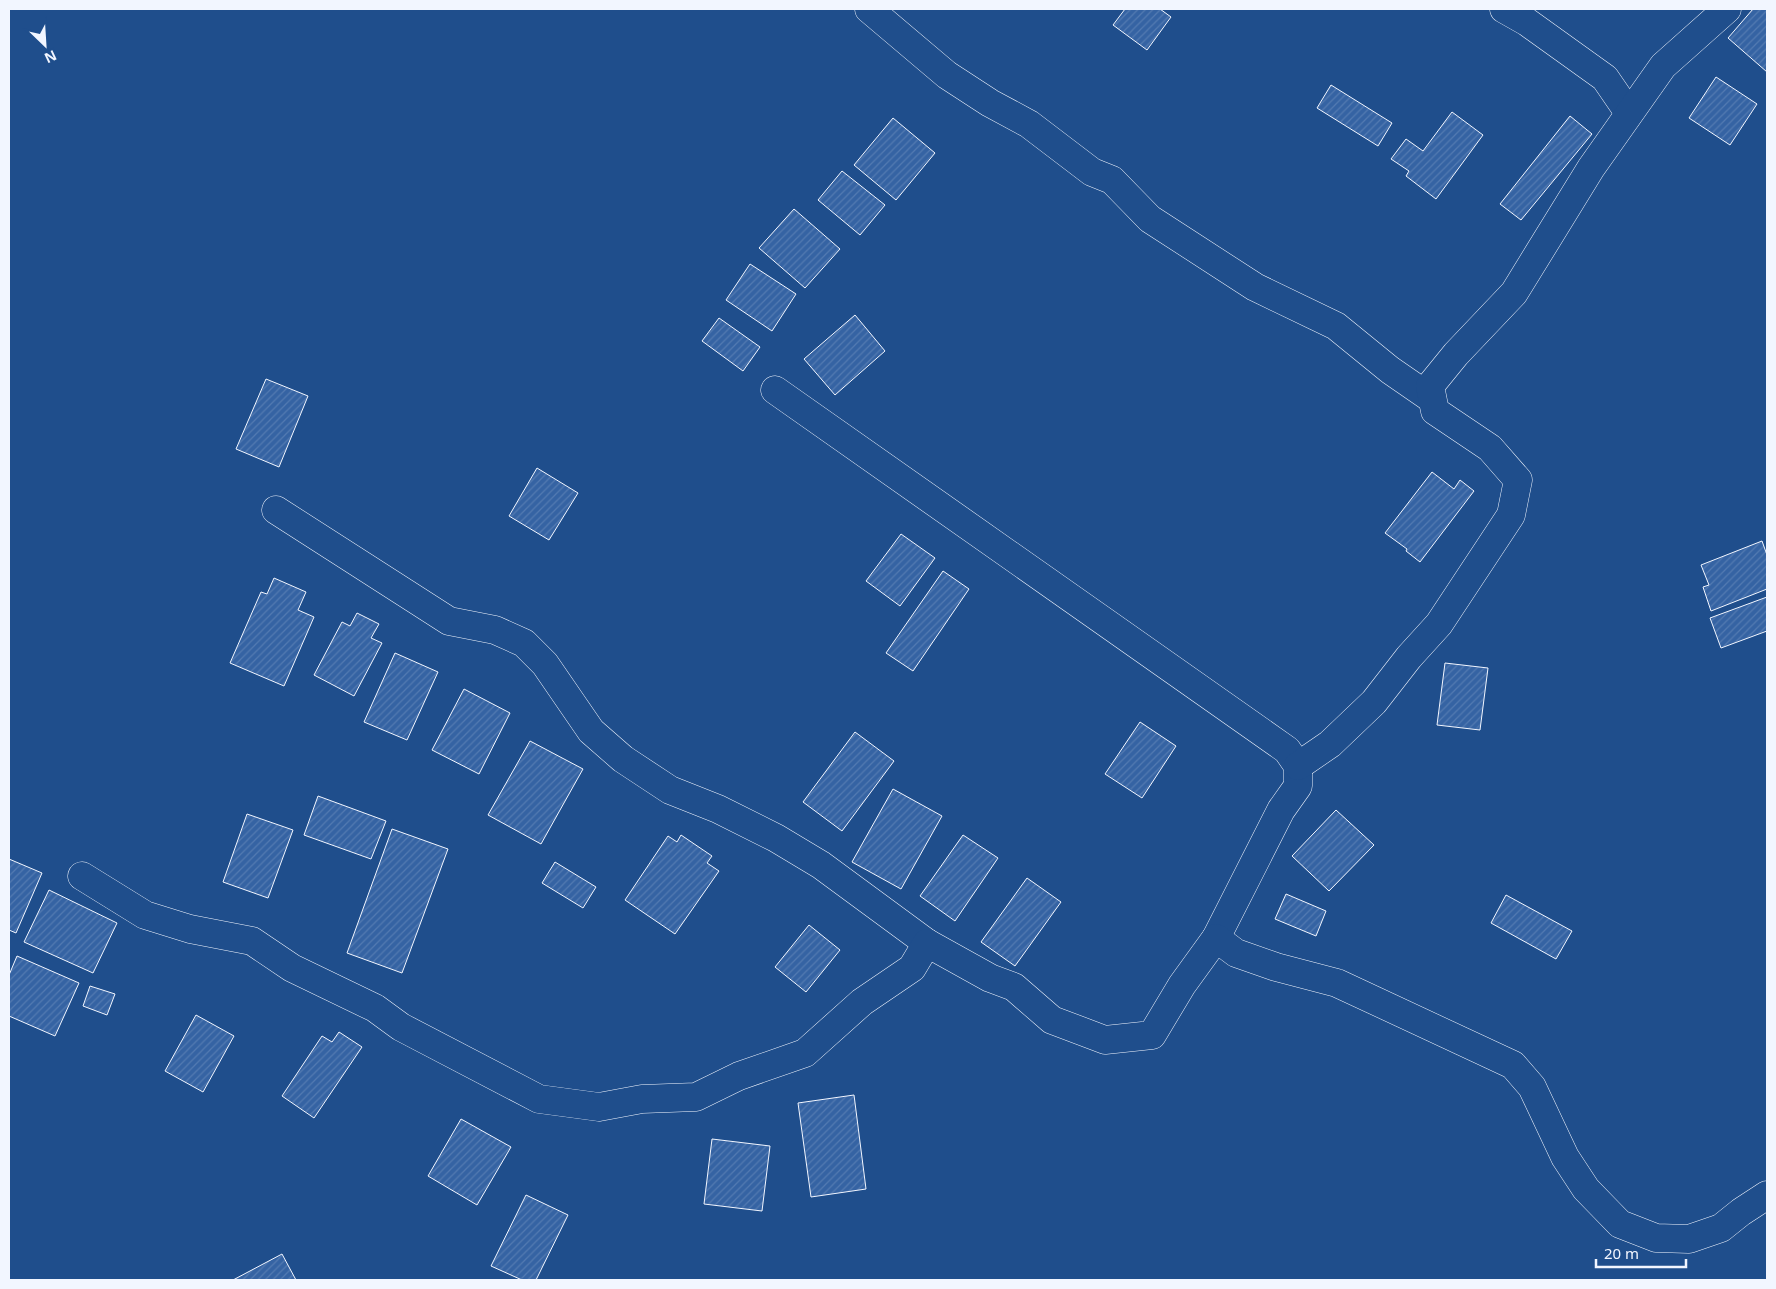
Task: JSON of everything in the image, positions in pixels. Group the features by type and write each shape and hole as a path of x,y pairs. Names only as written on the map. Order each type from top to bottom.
{"street":[{"path":"869,9 947,75 990,103 1029,124 1092,172 1112,180 1150,219 1255,287 1336,326 1390,370 1432,399"},
{"path":"1504,9 1527,22 1605,78 1629,113"},
{"path":"1298,766 1330,744 1374,702 1409,657 1439,624 1511,516 1518,480 1490,448 1435,410 1430,386 1456,354 1514,293 1581,183 1663,66 1727,9"},
{"path":"276,510 449,621 494,630 524,643 544,664 591,731 623,759 670,790 718,809 821,865 927,943 990,978 1014,987 1052,1020 1105,1040 1152,1035 1182,985 1216,938 1281,810 1298,786 1298,766 1287,750 775,390"},
{"path":"82,876 145,915 190,928 252,941 292,968 375,1008 401,1026 540,1099 599,1107 642,1099 696,1097 739,1076 805,1053 862,1002 912,968 927,943"},
{"path":"1216,938 1236,953 1276,967 1337,983 1513,1065 1532,1087 1565,1156 1586,1189 1620,1224 1656,1238 1689,1239 1721,1228 1767,1195"}],"building":[{"path":"1125,9 1160,9 1171,17 1147,50 1113,25"},
{"path":"1753,9 1767,9 1767,72 1728,38"},
{"path":"1716,77 1757,104 1730,145 1689,118"},
{"path":"1331,85 1392,123 1378,146 1317,108"},
{"path":"1452,112 1483,135 1436,199 1406,176 1409,171 1391,159 1406,139 1423,151"},
{"path":"1570,116 1592,134 1521,220 1500,204"},
{"path":"893,118 935,153 896,200 854,165"},
{"path":"842,171 885,205 860,235 818,200"},
{"path":"794,209 840,249 805,288 759,248"},
{"path":"750,264 796,294 772,331 726,300"},
{"path":"855,315 885,351 835,395 804,359"},
{"path":"719,318 760,347 743,371 702,341"},
{"path":"266,379 308,396 279,467 236,449"},
{"path":"537,468 578,493 549,540 509,516"},
{"path":"1432,472 1454,489 1460,480 1474,491 1420,562 1406,551 1407,549 1385,533"},
{"path":"901,534 935,558 900,606 866,581"},
{"path":"1762,541 1767,555 1767,589 1711,611 1703,587 1709,585 1701,565"},
{"path":"943,571 969,589 913,671 886,653"},
{"path":"274,578 306,592 298,610 314,617 284,686 230,663 261,592 267,594"},
{"path":"1767,597 1767,631 1721,648 1710,618"},
{"path":"357,613 379,624 371,638 382,643 354,696 314,675 342,622 350,626"},
{"path":"395,653 438,672 407,740 364,722"},
{"path":"1445,663 1488,668 1480,730 1437,725"},
{"path":"464,689 510,713 479,774 432,750"},
{"path":"1140,722 1176,746 1142,798 1105,774"},
{"path":"855,732 894,761 842,831 803,802"},
{"path":"530,741 583,769 541,844 488,815"},
{"path":"893,789 942,816 901,889 852,862"},
{"path":"318,796 386,821 371,859 304,835"},
{"path":"1336,810 1374,845 1329,891 1292,856"},
{"path":"247,814 293,830 268,898 223,882"},
{"path":"392,829 448,849 402,973 347,953"},
{"path":"681,835 712,856 707,863 719,871 675,934 625,900 668,836 677,842"},
{"path":"963,835 998,858 955,921 920,896"},
{"path":"9,859 42,873 16,933 9,930"},
{"path":"555,862 596,887 583,908 542,883"},
{"path":"1027,878 1061,902 1015,966 981,942"},
{"path":"49,890 117,923 93,973 24,942"},
{"path":"1286,894 1326,911 1316,936 1275,919"},
{"path":"1506,895 1572,931 1556,959 1491,923"},
{"path":"809,925 840,950 806,992 775,967"},
{"path":"17,956 79,983 55,1036 9,1016 9,975"},
{"path":"90,986 115,994 107,1015 83,1006"},
{"path":"196,1015 234,1036 203,1092 165,1071"},
{"path":"339,1032 362,1047 314,1118 282,1096 322,1036 332,1042"},
{"path":"854,1095 866,1189 811,1197 798,1103"},
{"path":"461,1119 511,1147 477,1205 428,1176"},
{"path":"712,1139 770,1146 762,1211 704,1204"},
{"path":"526,1195 568,1215 536,1280 522,1280 491,1266"},
{"path":"282,1254 296,1280 233,1280"}]}
